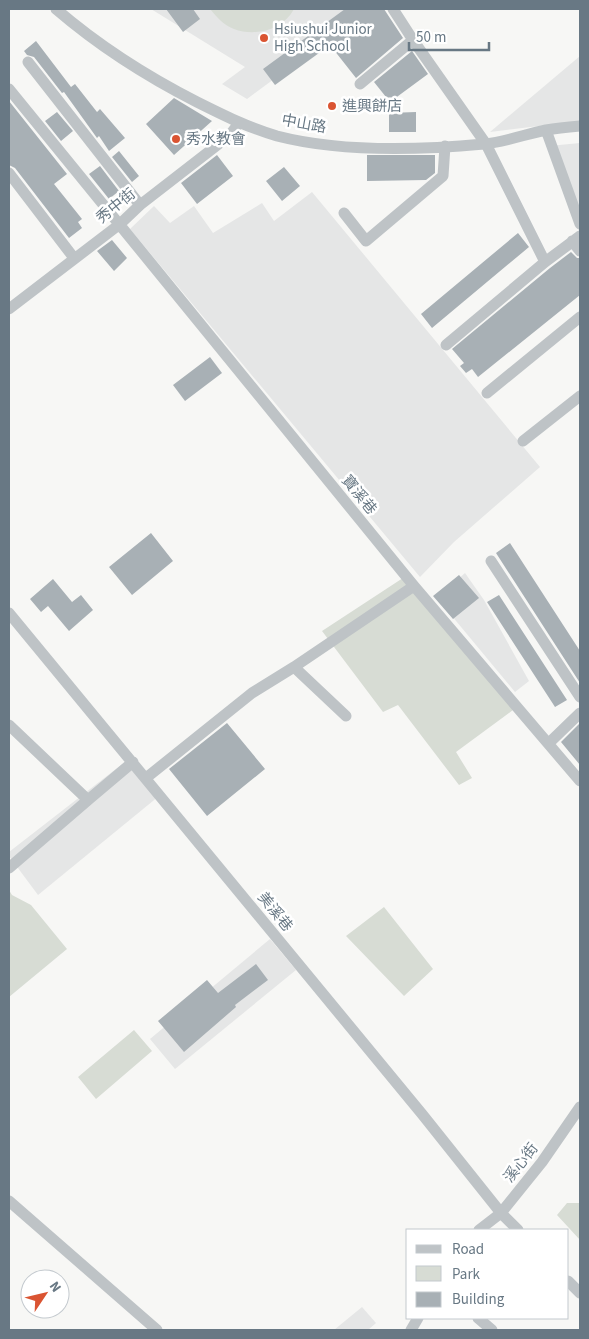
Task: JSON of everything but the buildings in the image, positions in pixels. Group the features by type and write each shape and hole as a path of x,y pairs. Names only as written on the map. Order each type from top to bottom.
{"street":[{"name":"中山路","path":"56,9 120,58 156,81 239,123 278,136 316,143 388,148 486,144 546,130 580,126"},
{"path":"392,9 486,144 545,262"},
{"path":"360,84 412,40"},
{"path":"28,62 140,205"},
{"name":"寶溪巷","path":"9,90 414,586 580,781"},
{"name":"秀中街","path":"9,308 120,224 140,205 229,136 239,123"},
{"path":"546,130 580,224"},
{"path":"344,213 366,242 443,176 446,146"},
{"path":"9,173 74,258"},
{"path":"446,345 576,238 580,251"},
{"path":"487,392 580,317"},
{"path":"523,442 580,396"},
{"path":"491,561 580,698"},
{"path":"146,778 252,693 414,586"},
{"name":"美溪巷","path":"9,614 422,1114 500,1213 517,1229"},
{"path":"294,666 346,716"},
{"path":"549,743 580,713"},
{"path":"9,725 88,800"},
{"path":"9,868 133,762"},
{"name":"溪心街","path":"480,1229 500,1213 542,1162 580,1108"},
{"path":"9,1201 157,1330"},
{"path":"569,1281 580,1293"},
{"path":"479,1319 492,1330"}],"shaded area":[{"name":"Hsiushui Junior High School","path":"151,9 369,9 247,99 222,84 245,67"},
{"path":"580,56 580,121 490,132"},
{"path":"580,143 580,216 549,146"},
{"path":"312,192 540,467 454,542 420,577 130,229 154,206 170,223 194,206 213,233 262,203 274,221"},
{"path":"465,573 484,600 529,681 515,692 437,598"},
{"path":"130,758 159,796 38,895 9,856 9,852"},
{"path":"270,939 296,970 175,1069 150,1039"},
{"path":"362,1307 376,1323 368,1330 334,1330"}],"green space":[{"path":"210,9 294,9 276,27 259,32 251,32 230,27"},
{"path":"406,576 517,707 456,752 472,778 459,785 398,705 383,712 322,631"},
{"path":"9,890 12,895 31,905 67,949 9,997"},
{"path":"384,907 433,969 404,996 346,936"},
{"path":"134,1030 152,1051 96,1099 78,1077"},
{"path":"567,1203 580,1203 580,1240 557,1215"}],"place":[{"name":"Hsiushui Junior High School","path":"264,38"},
{"name":"進興餅店","path":"332,106"},
{"name":"秀水教會","path":"176,139"}]}
